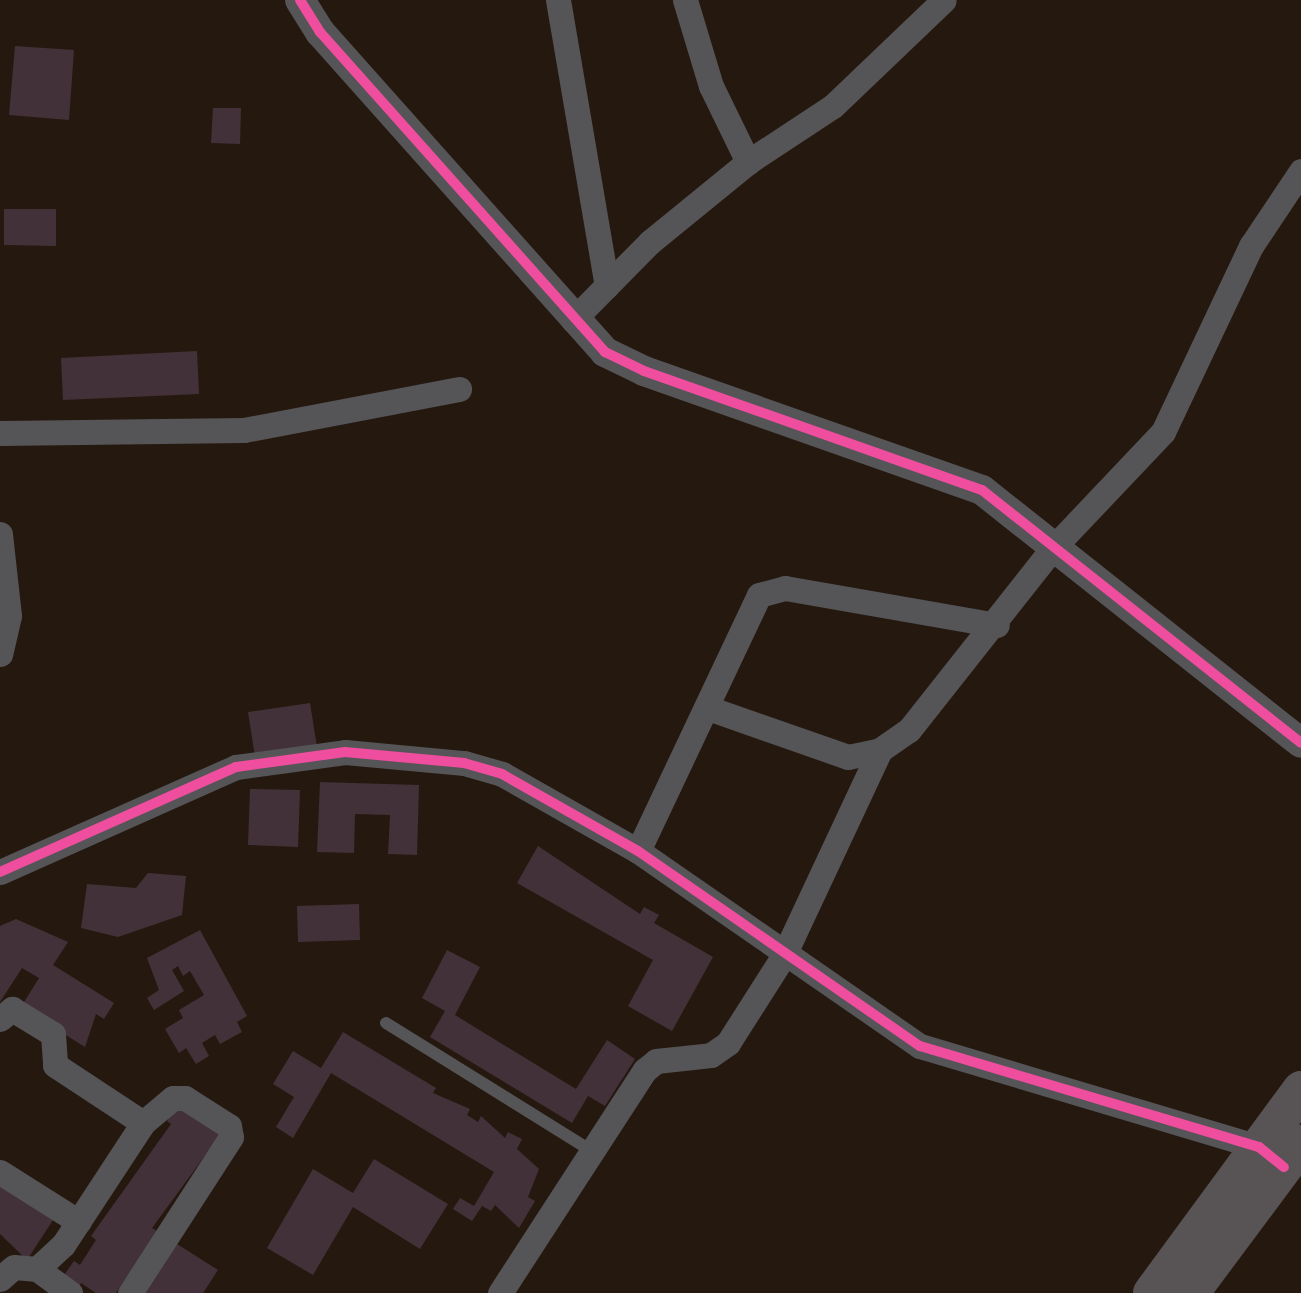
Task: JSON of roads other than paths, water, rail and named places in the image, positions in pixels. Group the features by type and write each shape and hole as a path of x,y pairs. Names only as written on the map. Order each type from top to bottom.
{"main road":[{"path":"1190,1293 1281,1153 1301,1090"},
{"path":"1152,1293 1281,1153"}],"street":[{"path":"300,0 320,32 573,320 606,352 644,371 982,490 1301,743"},
{"path":"558,0 607,286"},
{"path":"686,0 711,86 748,162"},
{"path":"573,320 748,162 833,106 944,0"},
{"path":"708,708 816,751 848,757 880,750 909,730 997,625 1052,549 1163,432 1251,246 1301,171"},
{"path":"0,433 244,430 459,389"},
{"path":"0,534 9,616 0,654"},
{"path":"638,850 708,708 751,605 770,590 997,625"},
{"path":"500,1293 592,1151 656,1062 711,1055 728,1042 784,956 880,750"},
{"path":"0,872 236,767 345,752 464,764 502,774 638,850 784,956 920,1046 956,1061 1281,1153"},
{"path":"0,1020 12,1009 53,1034 55,1065 143,1123"},
{"path":"37,1270 79,1222 143,1123 173,1098 185,1098 229,1126 231,1136 130,1293"},
{"path":"0,1172 79,1222"},
{"path":"0,1279 14,1267 37,1270 70,1293"}],"lane":[{"path":"386,1023 592,1151"}]}
